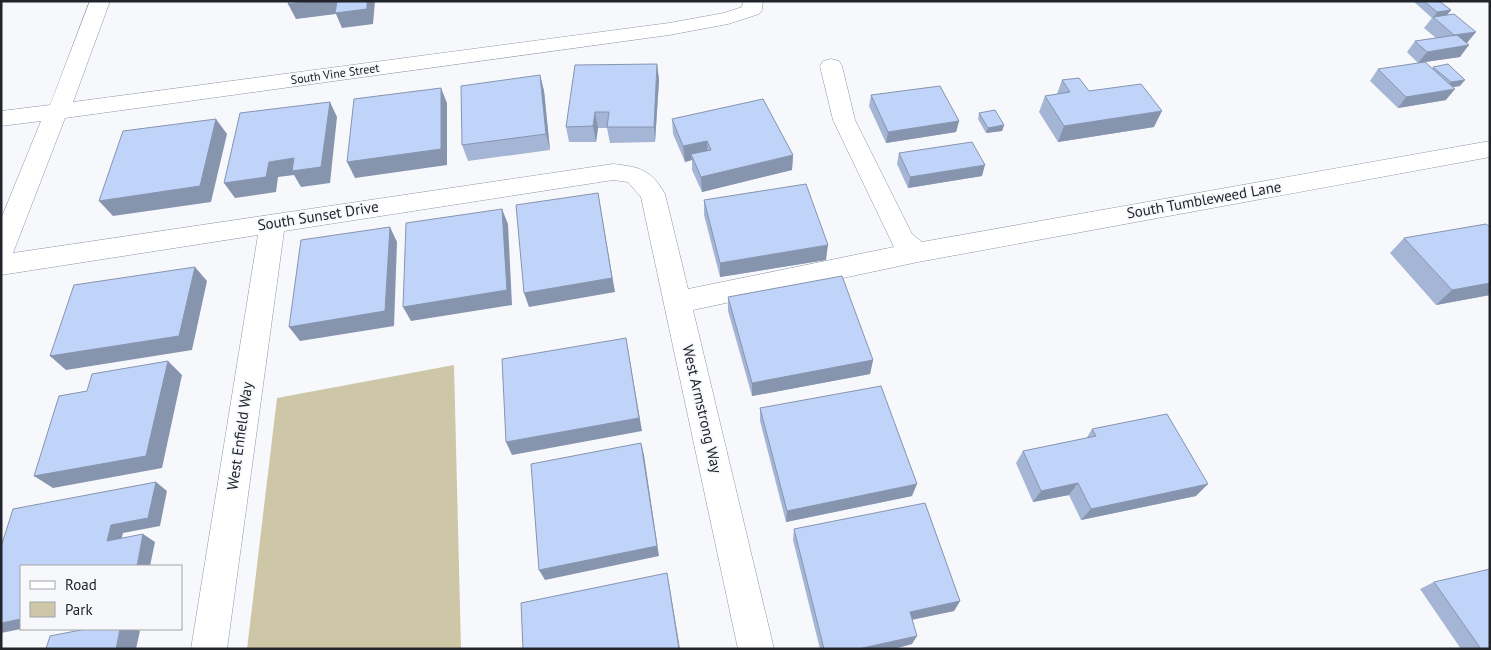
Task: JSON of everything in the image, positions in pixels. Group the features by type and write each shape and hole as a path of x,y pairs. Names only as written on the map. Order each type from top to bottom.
{"street":[{"path":"1,251 100,1"},
{"name":"South Vine Street","path":"1,119 670,29 728,18 752,10 753,1"},
{"path":"831,66 844,120 902,240 918,252"},
{"name":"South Tumbleweed Lane","path":"678,302 918,252 1490,149"},
{"name":"South Sunset Drive","path":"1,265 613,172 636,175"},
{"name":"West Armstrong Way","path":"636,175 653,194 756,649"},
{"name":"West Enfield Way","path":"209,649 272,224"}],"green space":[{"path":"454,365 461,649 247,649 277,398"}],"building":[{"path":"289,1 309,1 288,4"},
{"path":"337,1 367,1 367,9 335,13"},
{"path":"1424,1 1439,1 1451,10 1437,12"},
{"path":"1454,14 1476,32 1454,35 1433,17"},
{"path":"1457,35 1469,45 1427,52 1415,41"},
{"path":"1425,62 1455,89 1406,97 1378,69"},
{"path":"657,64 654,127 607,127 609,112 595,112 593,126 566,127 575,65"},
{"path":"1448,64 1465,80 1451,82 1433,67"},
{"path":"540,75 546,134 462,145 461,86"},
{"path":"1079,78 1089,91 1141,84 1162,111 1064,126 1045,96 1070,92 1062,80"},
{"path":"940,86 959,121 888,132 871,95"},
{"path":"441,88 441,149 347,162 354,99"},
{"path":"763,99 793,155 701,177 691,154 711,150 707,141 683,146 672,119"},
{"path":"330,102 321,167 292,171 294,158 269,162 266,177 224,183 240,113"},
{"path":"995,110 1004,125 988,128 979,113"},
{"path":"216,119 200,186 99,201 123,131"},
{"path":"972,142 985,165 910,177 899,153"},
{"path":"806,184 828,245 720,263 704,200"},
{"path":"598,193 612,278 524,293 516,205"},
{"path":"502,209 507,290 403,307 406,223"},
{"path":"1486,224 1490,227 1490,283 1452,290 1404,238"},
{"path":"390,227 385,311 289,327 301,240"},
{"path":"195,267 179,336 50,356 74,285"},
{"path":"842,276 873,360 752,383 728,297"},
{"path":"626,338 639,418 506,442 502,359"},
{"path":"168,361 146,456 34,476 59,396 87,391 92,374"},
{"path":"881,386 917,484 787,511 760,408"},
{"path":"1167,414 1208,484 1091,509 1078,483 1041,491 1023,451 1096,436 1092,429"},
{"path":"641,443 657,546 539,570 531,464"},
{"path":"156,482 148,518 111,525 107,541 143,534 137,565 20,565 20,619 1,623 1,547 13,509"},
{"path":"925,503 960,601 910,612 917,636 858,649 824,649 794,529"},
{"path":"1490,569 1490,649 1481,649 1434,582"},
{"path":"667,573 679,649 523,649 521,603"},
{"path":"81,630 120,630 116,649 46,649 50,636"}]}
